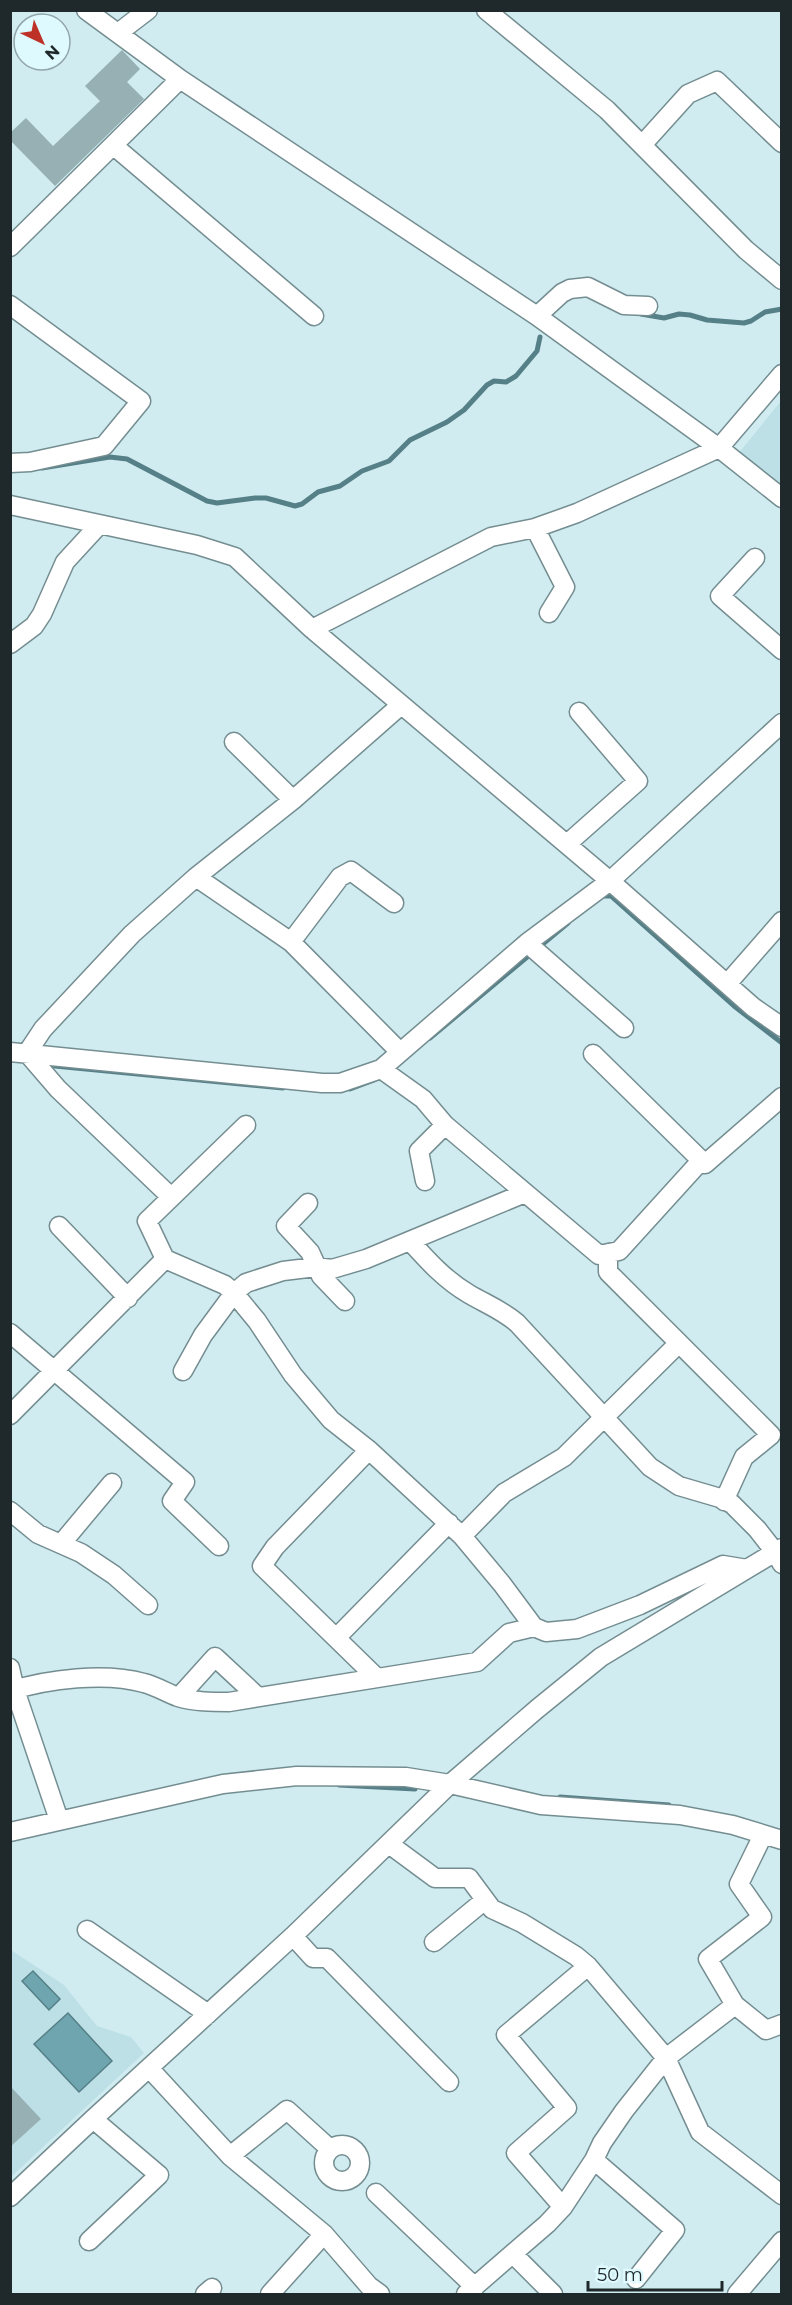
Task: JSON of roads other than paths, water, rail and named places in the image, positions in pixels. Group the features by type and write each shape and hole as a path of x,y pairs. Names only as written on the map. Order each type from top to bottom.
{"street":[{"path":"86,10 180,79 537,316 719,448 782,498"},
{"path":"118,33 148,10"},
{"path":"486,10 607,110 746,250 782,280"},
{"path":"11,245 180,79"},
{"path":"642,145 688,94 717,81 782,142"},
{"path":"114,146 314,316"},
{"path":"537,316 562,293 570,289 588,287 624,305 648,306"},
{"path":"10,305 141,401 104,446 30,462 10,463"},
{"path":"312,629 491,537 534,528 577,513 719,448 782,374"},
{"path":"10,505 197,545 236,557 312,629 610,880 753,1007 782,1027"},
{"path":"10,644 34,626 42,614 65,562 99,525"},
{"path":"534,528 565,587 549,613"},
{"path":"755,558 720,596 782,650"},
{"path":"19,1053 132,934 196,876 293,800 401,705"},
{"path":"567,844 638,781 579,712"},
{"path":"19,1053 322,1083 340,1083 381,1069 533,948 781,725"},
{"path":"234,742 293,800"},
{"path":"291,942 340,877 351,871 394,903"},
{"path":"196,876 291,942 400,1052"},
{"path":"727,984 782,921"},
{"path":"533,948 624,1028"},
{"path":"19,1053 171,1197"},
{"path":"593,1054 705,1164"},
{"path":"381,1069 423,1099 445,1125 598,1255 619,1251 698,1164 705,1164 782,1097"},
{"path":"246,1125 147,1221 165,1259 225,1285 234,1293 257,1321 293,1375 331,1420 369,1450 455,1529 502,1584 534,1627 546,1632 577,1629 640,1605 723,1564 747,1569"},
{"path":"425,1181 419,1150 445,1125"},
{"path":"183,1371 203,1335 234,1293 246,1283 283,1271 316,1267 332,1269 366,1259 525,1193"},
{"path":"308,1203 286,1226 310,1252 321,1276 345,1301"},
{"path":"58,1226 128,1298"},
{"path":"10,2197 293,1936 450,1784 601,1657 747,1569 779,1555 745,1515 724,1501 679,1486 650,1467 517,1323 503,1311 448,1281 410,1241"},
{"path":"608,1253 608,1272 771,1435 744,1457 724,1501"},
{"path":"10,1415 165,1259"},
{"path":"10,1333 185,1482 172,1501 219,1546"},
{"path":"336,1638 455,1529 504,1493 564,1457 679,1343"},
{"path":"369,1450 275,1546 262,1566 377,1678"},
{"path":"61,1544 112,1483"},
{"path":"10,1511 38,1534 81,1553 114,1575 148,1605"},
{"path":"13,1690 70,1679 121,1679 144,1683 179,1697 206,1702 258,1697 477,1662 509,1633 534,1627"},
{"path":"179,1697 215,1657 258,1697"},
{"path":"10,1668 13,1690 59,1820"},
{"path":"10,1832 223,1784 297,1776 406,1777 450,1784 541,1805 680,1815 733,1825 782,1840"},
{"path":"764,1834 739,1884 762,1917 708,1959 735,2005 766,2030 782,2024"},
{"path":"389,1844 435,1878 469,1878 492,1910 531,1928 588,1966 666,2058 700,2132 782,2195"},
{"path":"434,1942 485,1900"},
{"path":"87,1930 208,2014"},
{"path":"293,1936 313,1958 327,1958 449,2082"},
{"path":"563,2207 516,2152 567,2108 506,2035 588,1966"},
{"path":"376,2193 470,2291 563,2207 624,2111 666,2058 735,2005"},
{"path":"149,2068 230,2156 324,2234 369,2286 380,2295"},
{"path":"230,2156 287,2110 330,2149"},
{"path":"89,2241 159,2175 93,2119"},
{"path":"594,2160 675,2230 636,2279"},
{"path":"270,2295 324,2234"},
{"path":"737,2295 782,2241"},
{"path":"513,2254 553,2295"}],"waterway":[{"path":"641,314 664,318 679,314 707,320 744,323 765,312 782,309"},
{"path":"42,468 110,457 127,459 207,501 217,503 266,498 295,506 302,504 318,492 340,486 362,471 389,461 410,440 447,422 464,410 487,385 494,381 506,382 516,376 537,351 540,337"},
{"path":"601,896 611,896 734,1006 782,1043"},
{"path":"430,1038 568,923"},
{"path":"55,1066 283,1088"},
{"path":"350,1089 374,1080"},
{"path":"339,1785 415,1789"},
{"path":"560,1797 669,1805"}]}
